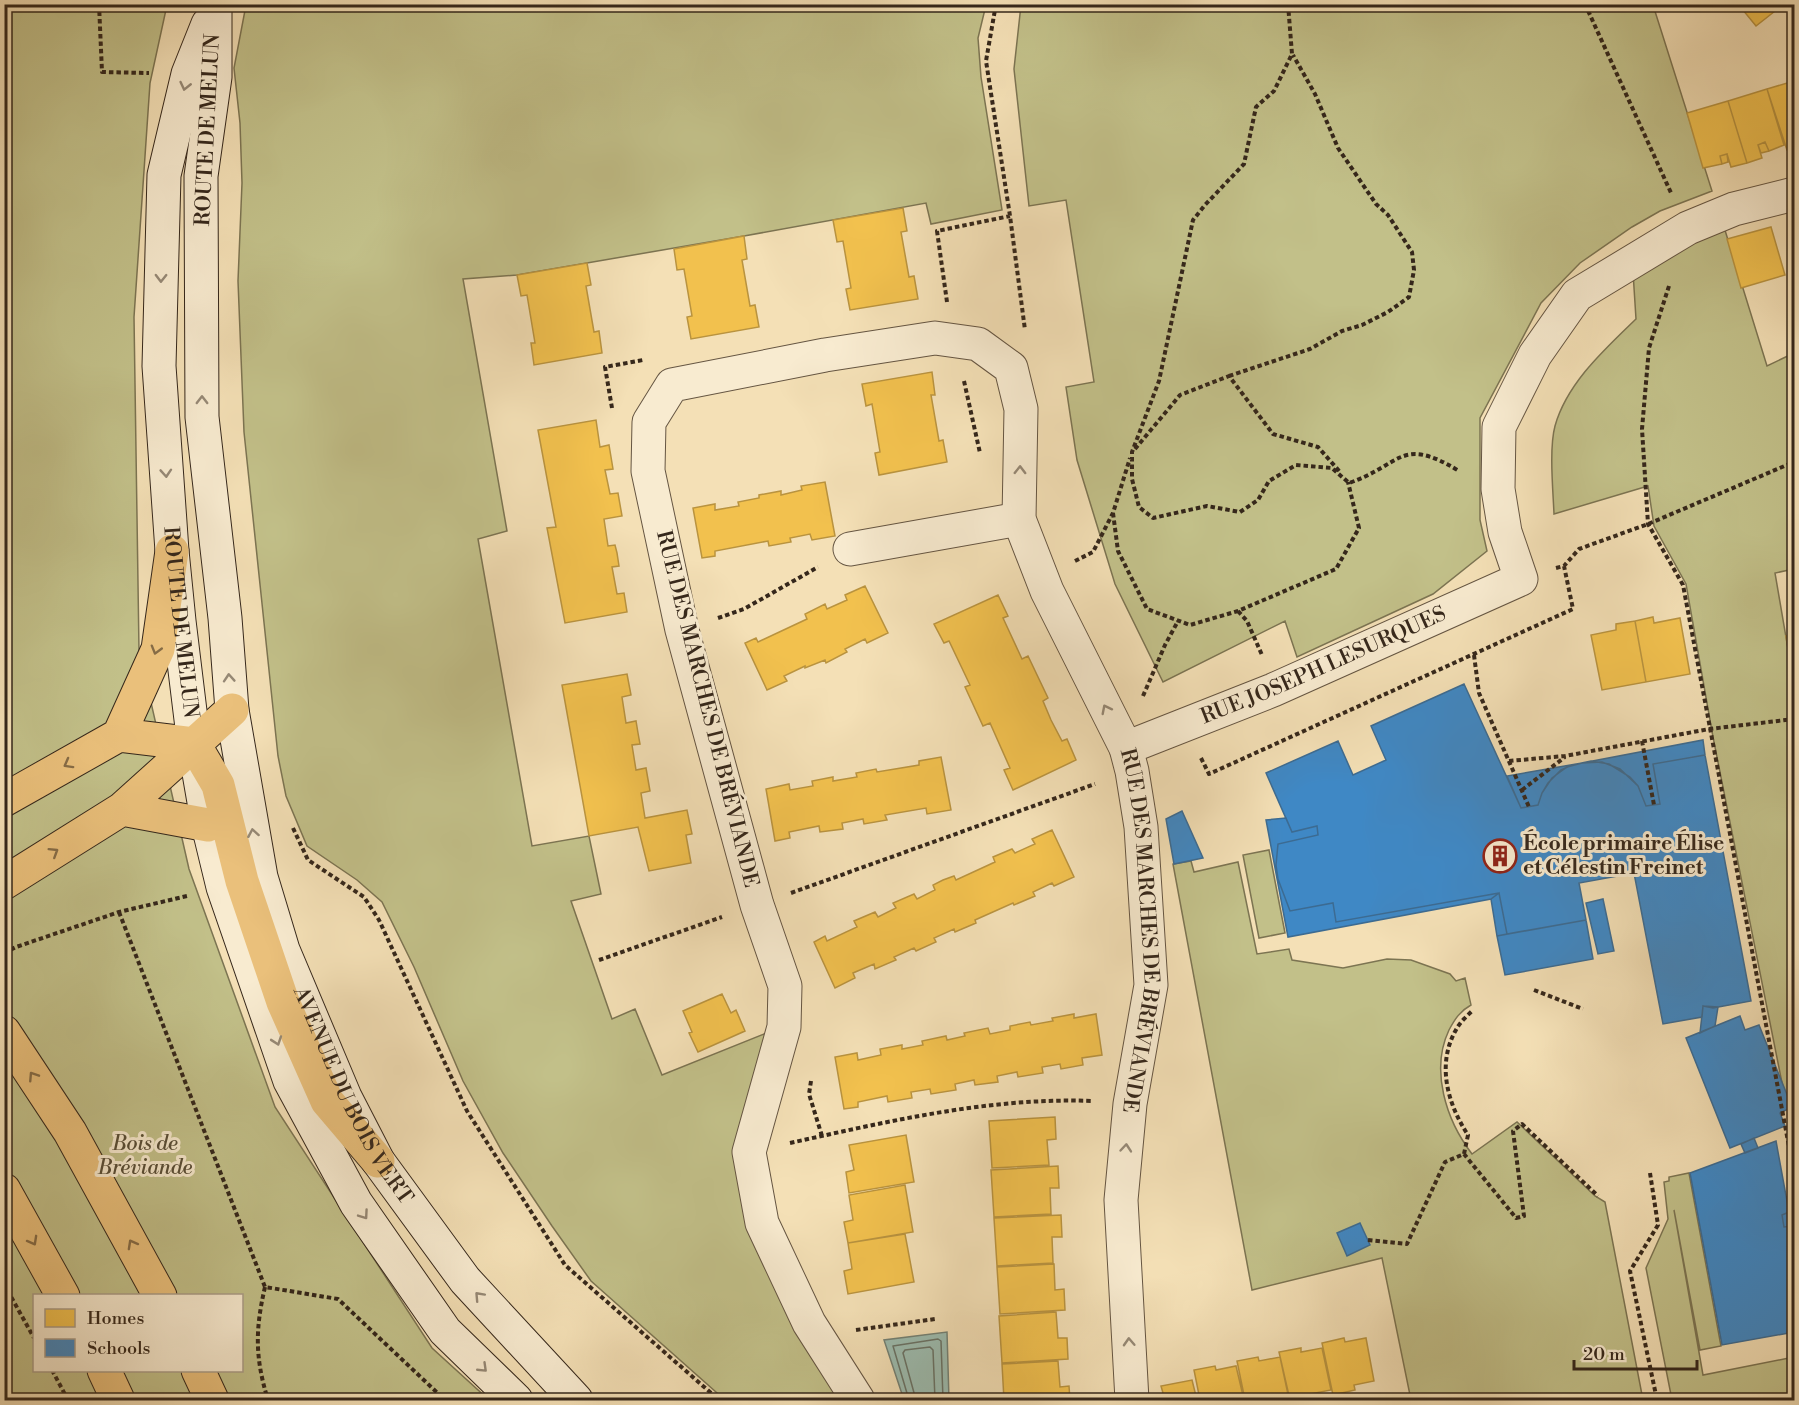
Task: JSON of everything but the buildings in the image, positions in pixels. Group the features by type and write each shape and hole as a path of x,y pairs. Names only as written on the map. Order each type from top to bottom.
{"main road":[{"path":"4,800 119,735 158,649 172,551"},
{"path":"4,912 9,881 122,809 194,744 234,723"},
{"path":"119,735 194,744"},
{"path":"194,744 218,785 242,882 283,1002 327,1101 378,1161"},
{"path":"122,809 208,825"},
{"path":"4,1032 70,1132 159,1294"},
{"path":"4,1190 62,1294"},
{"path":"104,1372 118,1401"},
{"path":"198,1372 212,1401"}],"street":[{"name":"ROUTE DE MELUN","path":"194,744 172,551 159,366 164,175 188,74 214,8"},
{"name":"ROUTE DE MELUN","path":"214,8 215,77 201,176 202,417 225,618 234,723"},
{"path":"1521,579 1505,532 1498,489 1499,427 1535,356 1577,295 1688,228 1734,209 1794,194"},
{"name":"RUE DES MARCHES DE BRÉVIANDE","path":"858,1401 809,1323 762,1223 749,1152 784,1026 785,986 757,905 682,630 648,471 649,422 672,385 825,355 935,338 978,344 1011,368 1022,409 1019,519 1042,578 1129,760 1141,827 1151,985 1130,1104 1121,1200 1132,1401"},
{"path":"850,549 1019,519"},
{"name":"RUE JOSEPH LESURQUES","path":"1129,760 1273,690 1521,579"},
{"name":"AVENUE DU BOIS VERT","path":"234,723 261,877 283,950 345,1096 378,1161 465,1280 576,1401"},
{"name":"AVENUE DU BOIS VERT","path":"194,744 208,825 223,887 290,1081 356,1203 445,1331 516,1401"}],"path":[{"path":"99,4 102,72 188,74"},
{"path":"1288,4 1292,54 1315,94 1338,148 1412,252 1414,270 1409,297 1389,312 1342,331 1310,349 1180,395 1132,452 1132,479 1139,507 1154,518 1207,506 1240,512 1258,500 1269,481 1296,465 1332,468 1349,483"},
{"path":"1585,4 1688,228"},
{"path":"1042,578 1093,552 1113,513 1132,452 1159,381 1193,220 1204,205 1244,164 1256,107 1274,91 1292,54"},
{"path":"948,309 937,231 1010,216"},
{"path":"1670,282 1649,348 1642,429 1648,524 1683,585 1794,1173"},
{"path":"613,412 605,367 650,358"},
{"path":"961,371 980,456"},
{"path":"1113,513 1118,551 1147,609 1190,625 1238,611 1336,569 1359,528 1349,483 1318,447 1272,434 1229,376"},
{"path":"1349,483 1370,476 1386,463 1414,452 1440,459 1462,473"},
{"path":"1521,579 1564,566 1579,549 1648,524 1794,462"},
{"path":"682,630 744,609 850,549"},
{"path":"1200,756 1209,774 1574,609 1564,566"},
{"path":"1238,611 1247,621 1257,640 1273,690"},
{"path":"1143,703 1149,679 1178,621"},
{"path":"1474,655 1479,693 1529,807"},
{"path":"1509,760 1565,756 1709,729 1794,719"},
{"path":"1642,741 1654,805"},
{"path":"1522,790 1565,756"},
{"path":"599,960 757,905 1129,760"},
{"path":"290,821 308,860 364,897 374,912 466,1111 565,1265 719,1401"},
{"path":"261,877 308,860"},
{"path":"4,953 119,912 223,887"},
{"path":"119,912 265,1287 258,1318 257,1338 263,1383 268,1401"},
{"path":"1534,990 1583,1009"},
{"path":"1464,1154 1468,1135 1457,1118 1449,1095 1445,1074 1446,1055 1458,1026 1473,1010"},
{"path":"812,1072 809,1094 822,1136"},
{"path":"749,1152 899,1119 994,1105 1052,1100 1130,1104"},
{"path":"1464,1154 1516,1218 1524,1216 1513,1131 1522,1124 1598,1196"},
{"path":"1368,1240 1407,1244 1445,1162 1464,1154"},
{"path":"1650,1173 1658,1225 1630,1271 1657,1401"},
{"path":"4,1284 33,1336"},
{"path":"265,1287 338,1299 445,1401"},
{"path":"847,1331 935,1319"},
{"path":"53,1372 68,1401"}],"green space":[{"name":"Bois de Bréviande","path":"5,5 167,5 150,83 134,317 139,650 189,869 275,1107 432,1348 489,1400 5,1400"},
{"path":"246,5 986,5 978,38 981,77 1002,210 931,224 926,203 517,275 463,279 507,531 478,539 532,846 589,836 601,894 571,901 612,1019 635,1009 662,1075 774,1030 738,1142 850,1400 725,1400 591,1281 503,1153 463,1081 414,967 382,902 357,880 307,846 286,796 278,756 244,432 238,281 242,183 240,123 234,68"},
{"path":"1021,5 1653,5 1712,191 1660,211 1632,227 1580,263 1541,303 1480,418 1480,520 1487,551 1433,594 1297,657 1285,621 1163,682 1115,584 1077,460 1066,387 1094,382 1066,200 1029,206 1014,69"},
{"path":"1724,227 1767,366 1794,353 1794,569 1775,573 1794,684 1794,1143 1713,737 1686,584 1654,526 1648,486 1554,514 1552,457 1555,426 1568,395 1578,381 1636,319 1633,272"},
{"path":"1269,850 1285,933 1259,938 1243,855"},
{"path":"1191,861 1194,872 1238,862 1257,954 1289,949 1292,960 1343,968 1387,959 1411,960 1450,974 1456,981 1465,978 1471,1005 1458,1016 1443,1045 1441,1078 1448,1110 1472,1154 1517,1122 1595,1196 1605,1202 1643,1400 1411,1400 1382,1258 1252,1290 1173,864"},
{"path":"1689,1173 1721,1346 1700,1350 1674,1210 1703,1375 1794,1357 1794,1400 1672,1400 1646,1268 1668,1219 1664,1182 1669,1181 1669,1177"}],"water":[{"path":"947,1332 949,1400 904,1400 884,1340"}],"place":[{"name":"École primaire Élise et Célestin Freinet","path":"1500,856"}]}
